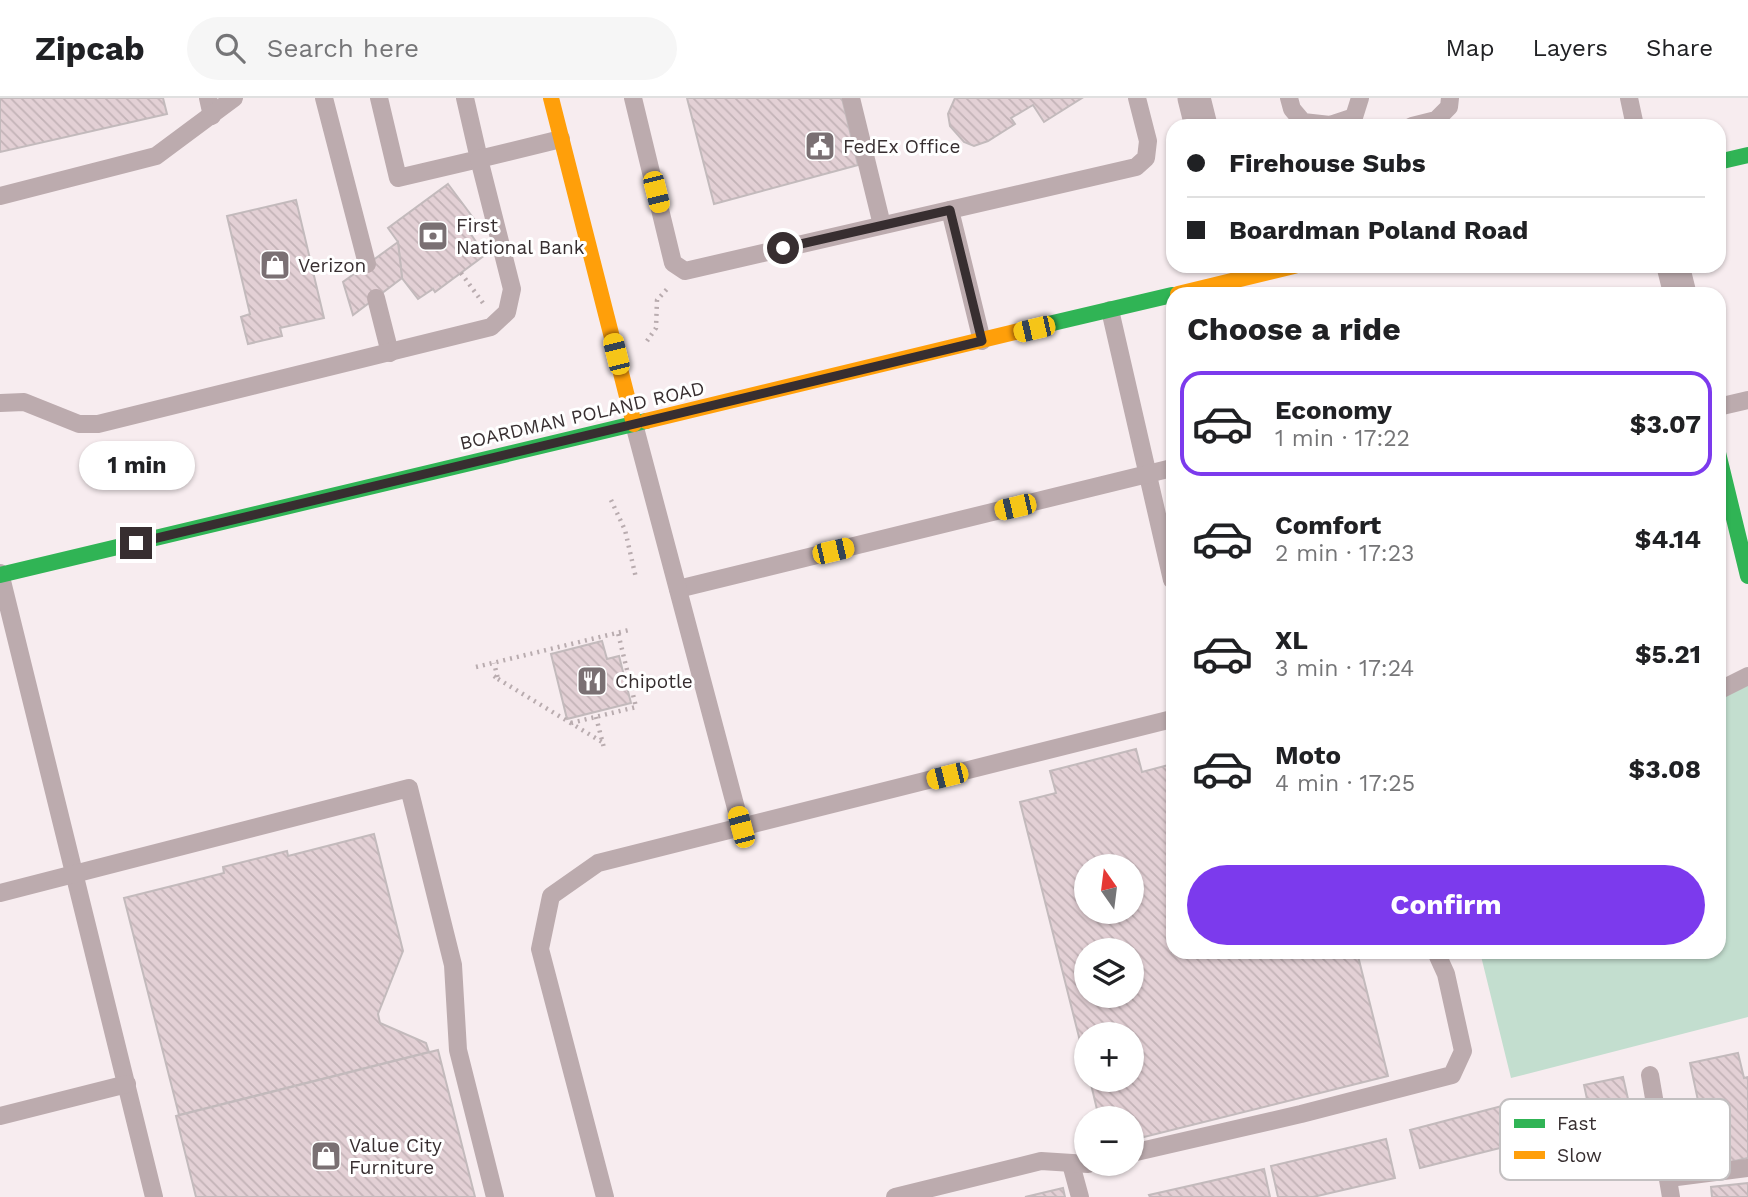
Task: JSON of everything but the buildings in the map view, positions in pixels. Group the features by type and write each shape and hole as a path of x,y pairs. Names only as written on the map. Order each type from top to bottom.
{"main road":[{"path":"551,98 634,424"},
{"path":"1726,160 1748,155"},
{"path":"1198,287 1239,273"},
{"name":"BOARDMAN POLAND ROAD","path":"0,574 1166,296"},
{"path":"1726,486 1748,576"}],"street":[{"path":"1194,98 1199,119"}],"lane":[{"path":"0,195 156,156 210,107 234,98"},
{"path":"324,98 368,264"},
{"path":"379,98 398,178 561,139"},
{"path":"0,403 24,402 79,424 98,424 491,327 508,312 512,289 465,98"},
{"path":"633,98 673,263 685,271 1136,167 1146,158 1148,141 1138,98"},
{"path":"851,98 881,225"},
{"path":"1289,98 1292,109 1300,119"},
{"path":"1348,119 1354,117 1360,98"},
{"path":"1437,119 1449,107 1450,98"},
{"path":"1629,98 1634,119"},
{"path":"950,210 982,341"},
{"path":"376,298 390,353"},
{"path":"1110,310 1166,554"},
{"path":"1726,405 1748,400"},
{"path":"634,424 741,827"},
{"path":"678,589 1166,470"},
{"path":"0,574 155,1197"},
{"path":"1726,687 1748,676"},
{"path":"605,1197 540,949 551,896 598,863 1166,721"},
{"path":"0,893 409,788 453,965 458,1050 495,1197"},
{"path":"1144,1150 1452,1075 1463,1051 1446,974 1439,959"},
{"path":"1650,1074 1655,1099"},
{"path":"0,1116 127,1084"},
{"path":"895,1197 1041,1161 1074,1164"},
{"path":"1730,1170 1748,1168"},
{"path":"1080,1176 1080,1197"}],"path":[{"path":"646,342 656,328 657,300 685,271"},
{"path":"461,273 487,308"},
{"path":"611,500 625,530 636,578"},
{"path":"476,667 629,630"},
{"path":"571,723 636,707 618,633"},
{"path":"494,663 496,677 603,745 596,717"}],"green space":[{"path":"1748,676 1748,1017 1511,1078 1482,959 1726,959 1726,687"}],"traffic: fast":[{"path":"1726,160 1748,155"},
{"path":"1023,330 1166,296"},
{"path":"0,575 646,421"},
{"path":"1726,486 1748,576"}],"traffic: slow":[{"path":"551,98 634,424"},
{"path":"1207,287 1265,273"},
{"path":"646,421 1023,330"}],"place":[{"name":"FedEx Office","path":"820,146"},
{"name":"First National Bank","path":"433,236"},
{"name":"Verizon","path":"275,265"},
{"name":"Chipotle","path":"592,681"},
{"name":"Value City Furniture","path":"326,1156"}],"route":[{"path":"136,543 982,341 950,210 783,248"}]}
